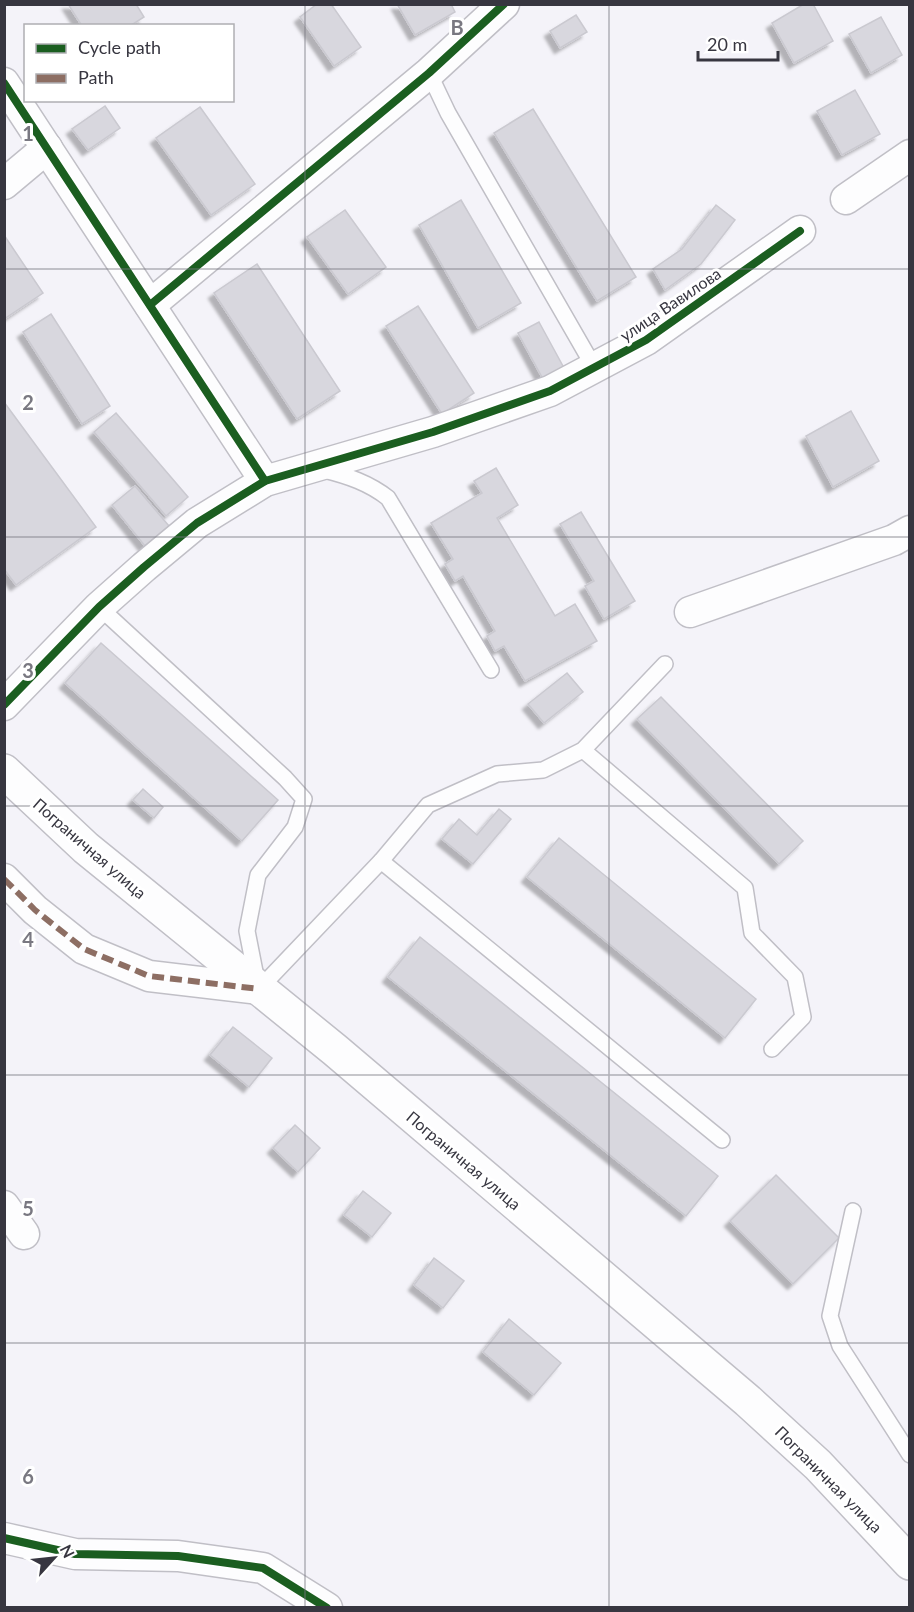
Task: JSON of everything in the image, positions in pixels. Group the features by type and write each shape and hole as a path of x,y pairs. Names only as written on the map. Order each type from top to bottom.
{"main road":[{"name":"Пограничная улица","path":"4,771 86,848 259,989 748,1401 818,1465 909,1563"}],"street":[{"path":"150,304 429,73 504,4"},
{"path":"4,83 266,481"},
{"path":"4,184 47,148"},
{"path":"846,199 909,155"},
{"name":"улица Вавилова","path":"4,705 99,607 197,523 266,481 433,432 550,391 646,340 800,231"},
{"path":"690,612 894,540 909,531"},
{"path":"4,879 35,910 84,949 149,976 259,989"},
{"path":"4,1206 24,1234"},
{"path":"4,1538 75,1554 178,1556 263,1568 327,1608"}],"lane":[{"path":"429,73 448,112 594,367"},
{"path":"313,467 348,476 374,486 388,498 491,670"},
{"path":"99,607 285,778 304,799 295,827 258,875 247,932 259,989"},
{"path":"259,989 381,861 428,805 497,774 543,770 583,750 665,664"},
{"path":"583,750 745,888 752,933 795,977 803,1017 772,1049"},
{"path":"381,861 722,1140"},
{"path":"853,1211 830,1316 840,1346 909,1455"}],"building":[{"path":"68,4 136,4 144,17 133,24 81,24"},
{"path":"317,4 331,4 361,47 334,66 300,17"},
{"path":"397,4 451,4 455,12 415,35"},
{"path":"804,4 813,4 833,41 794,63 772,23"},
{"path":"576,15 587,32 560,48 550,31"},
{"path":"881,17 902,55 871,73 849,34"},
{"path":"855,90 880,134 842,155 817,111"},
{"path":"105,106 120,128 88,150 72,129"},
{"path":"200,107 255,184 211,215 156,138"},
{"path":"533,109 636,277 597,301 494,133"},
{"path":"461,200 521,303 478,328 419,225"},
{"path":"716,205 735,220 701,264 665,290 653,269 682,249"},
{"path":"345,210 386,267 348,294 307,237"},
{"path":"4,235 43,293 4,319"},
{"path":"257,264 340,391 297,419 214,293"},
{"path":"418,306 474,393 442,414 386,326"},
{"path":"51,314 110,406 82,424 23,332"},
{"path":"539,322 564,368 543,379 518,333"},
{"path":"4,402 96,527 16,585 4,569"},
{"path":"851,411 879,461 833,487 806,436"},
{"path":"116,413 188,497 166,516 94,432"},
{"path":"496,468 518,505 497,518 555,616 575,604 597,641 525,681 504,646 495,651 487,636 495,631 463,576 455,581 445,564 453,559 431,523 482,493 474,481"},
{"path":"135,486 169,526 145,546 112,505"},
{"path":"581,512 635,601 604,619 585,586 594,581 560,524"},
{"path":"101,643 278,800 242,841 65,683"},
{"path":"567,673 583,692 544,723 528,704"},
{"path":"661,697 803,841 779,864 637,719"},
{"path":"143,789 163,807 154,818 133,800"},
{"path":"499,809 511,819 473,864 442,839 459,819 477,835"},
{"path":"559,838 756,999 725,1038 527,877"},
{"path":"420,937 718,1176 686,1216 388,977"},
{"path":"233,1027 272,1058 249,1087 210,1055"},
{"path":"295,1125 320,1148 298,1172 273,1148"},
{"path":"776,1175 839,1238 793,1284 730,1221"},
{"path":"363,1191 391,1213 372,1237 344,1215"},
{"path":"434,1258 464,1281 443,1308 414,1285"},
{"path":"509,1319 561,1363 534,1395 483,1352"}],"marked path":[{"path":"4,879 35,910 84,949 149,976 259,989"}],"cycle path":[{"path":"150,305 429,73 504,4"},
{"path":"4,83 265,481"},
{"path":"4,705 99,607 144,567 197,523 265,481 433,432 550,391 646,340 800,231"},
{"path":"4,1538 75,1554 178,1556 263,1568 327,1608"}]}
